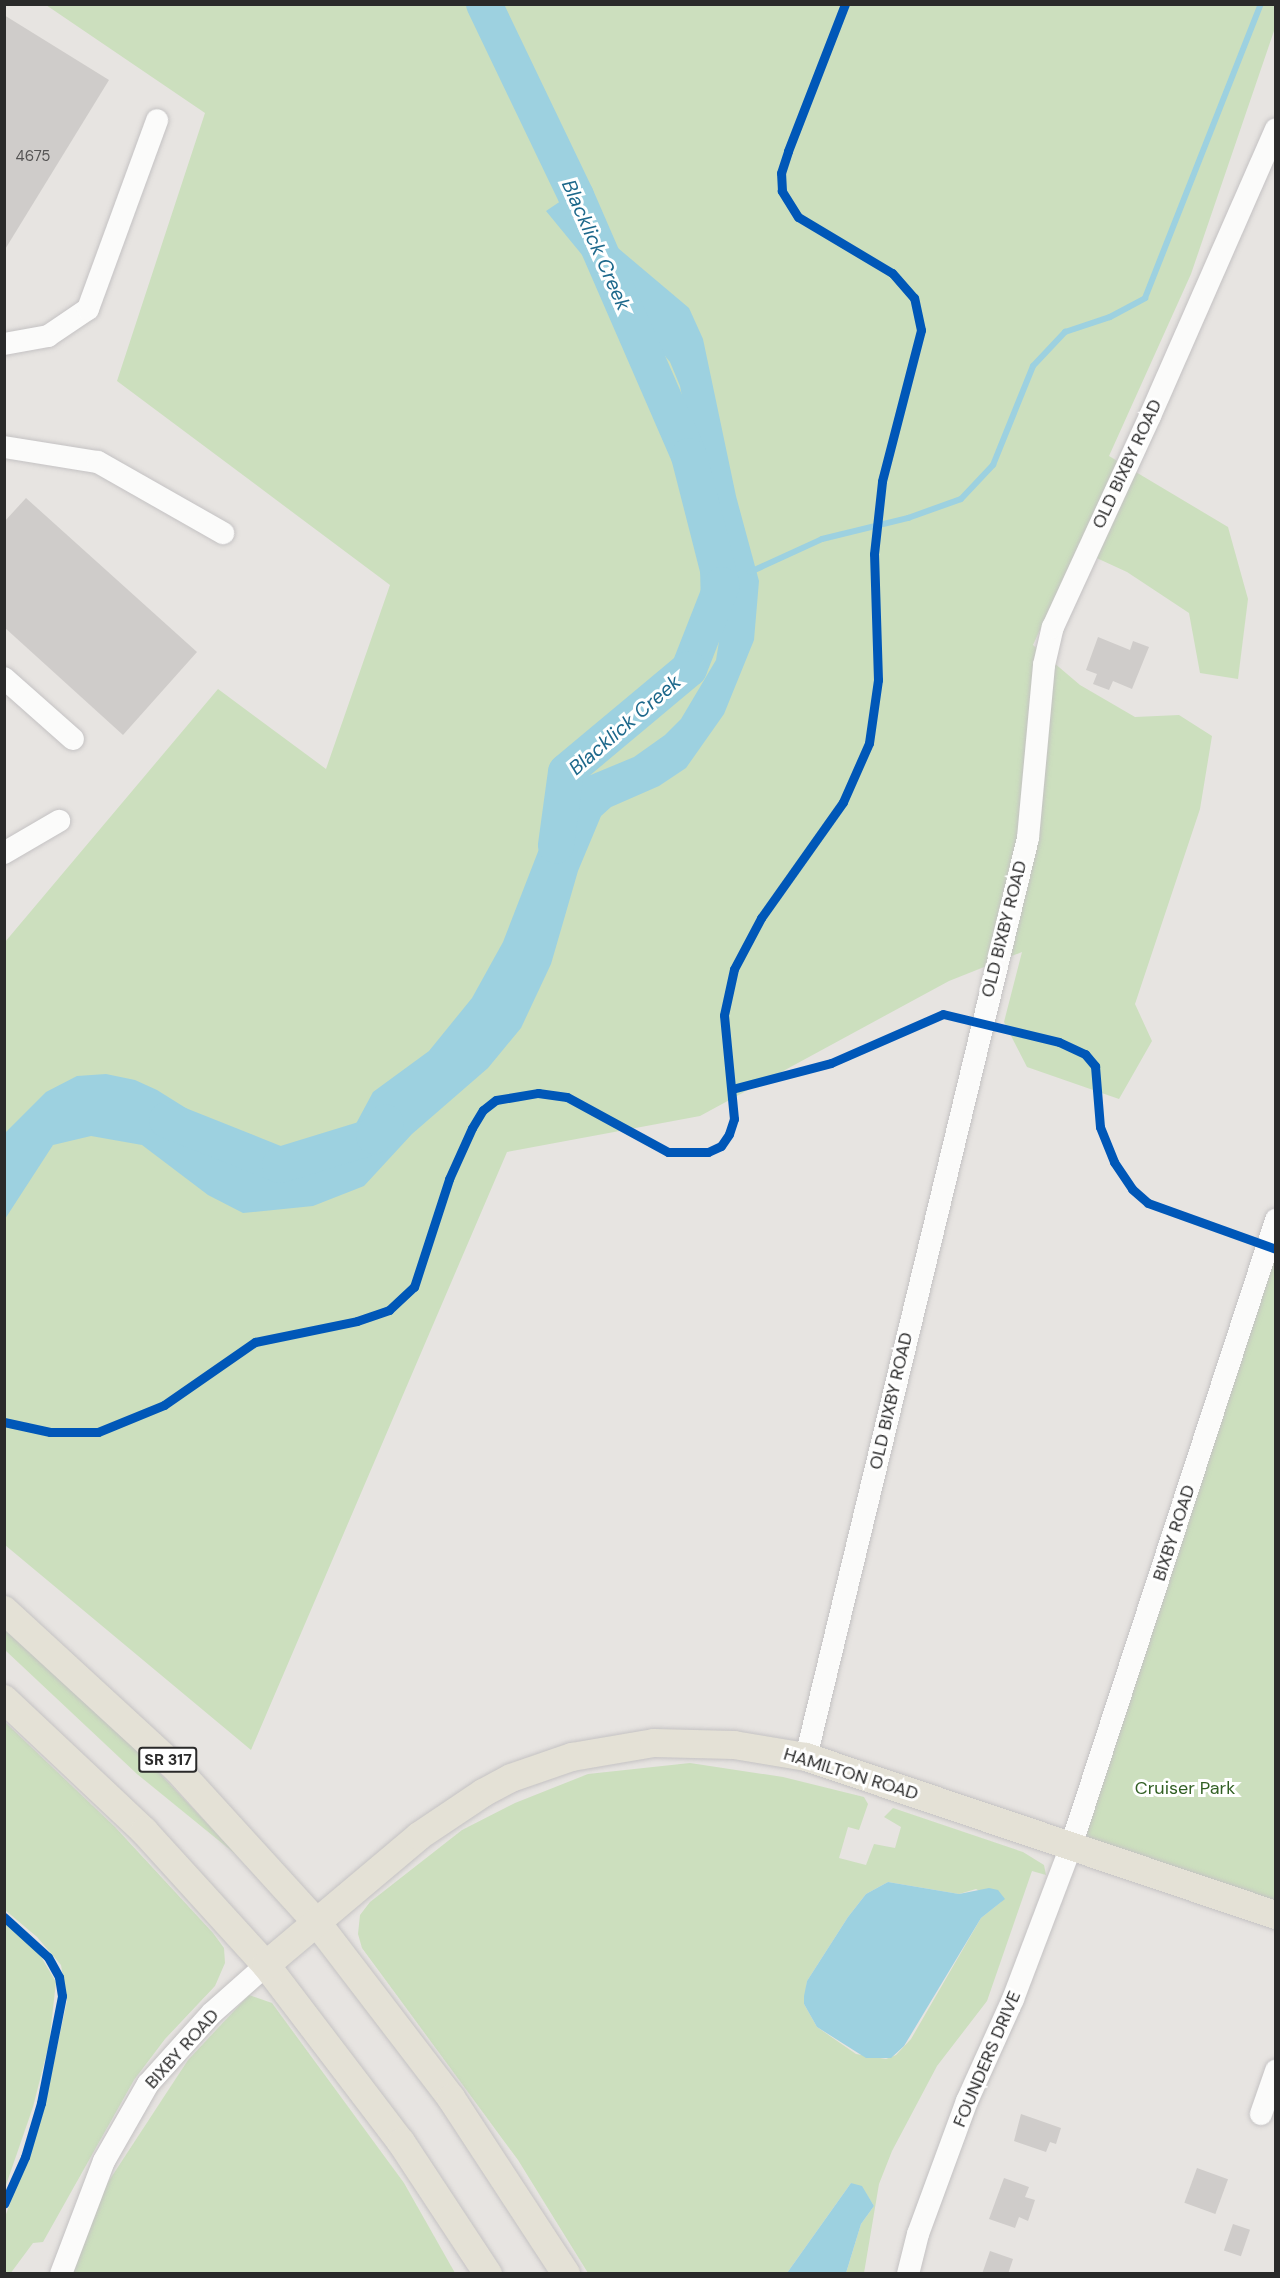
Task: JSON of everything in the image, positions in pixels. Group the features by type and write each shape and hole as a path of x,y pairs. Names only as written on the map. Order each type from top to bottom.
{"main road":[{"name":"SR 317","path":"4,1610 177,1769 318,1924 452,2098 566,2274"},
{"path":"4,1698 144,1831 266,1965 401,2142 488,2274"},
{"name":"HAMILTON ROAD","path":"318,1924 454,1810 511,1778 545,1765 601,1751 654,1743 734,1745 806,1757 1275,1915"},
{"name":"BIXBY ROAD","path":"266,1965 318,1924"}],"street":[{"path":"4,344 48,336 88,309 157,120"},
{"name":"OLD BIXBY ROAD","path":"806,1757 1028,838 1044,665 1053,627 1150,416 1275,129"},
{"path":"4,447 98,462 223,533"},
{"path":"4,678 73,739"},
{"path":"4,854 59,821"},
{"name":"BIXBY ROAD","path":"1071,1846 1275,1220"},
{"name":"FOUNDERS DRIVE","path":"908,2274 918,2234 971,2091 1013,1999 1071,1846"},
{"name":"BIXBY ROAD","path":"61,2274 104,2161 148,2084 212,2013 266,1965"},
{"path":"1262,2114 1275,2071"}],"green space":[{"path":"46,5 1275,5 1275,28 1191,274 1109,456 1228,527 1248,599 1238,679 1200,673 1189,613 1127,572 1077,549 1033,645 1080,685 1135,717 1179,715 1212,736 1200,809 1135,1004 1152,1041 1119,1099 1027,1067 1004,1022 1022,952 949,981 700,1116 507,1152 251,1750 5,1545 5,942 218,689 326,769 390,585 117,381 205,113"},
{"name":"Cruiser Park","path":"1275,1220 1275,1915 1071,1846"},
{"path":"4,1629 145,1758 239,1857 137,1774 5,1650"},
{"path":"5,1722 115,1827 213,1933 224,1948 225,1963 215,1986 165,2039 134,2080 43,2242 33,2243 10,2274 5,2273 5,2217 42,2117 67,2001 61,1965 37,1937 5,1910"},
{"path":"690,1763 783,1777 864,1797 868,1804 859,1830 848,1827 839,1858 866,1865 874,1844 895,1848 901,1827 884,1817 893,1808 1023,1852 1044,1865 1046,1875 1032,1871 987,2001 937,2066 892,2151 879,2184 864,2273 846,2273 861,2224 874,2206 865,2192 851,2183 787,2273 588,2273 518,2160 362,1948 358,1934 360,1915 370,1902 462,1830 515,1803 588,1774","holes":["888,1882 959,1894 976,1889 1001,1902 981,1918 911,2039 896,2055 886,2059 856,2054 817,2027 804,2004 807,1981 848,1917 866,1894"]},
{"path":"5,1923 40,1955 56,1982 49,2044 33,2107 5,2188"},
{"path":"249,1995 272,2003 404,2183 455,2273 71,2274 97,2199 188,2060"}],"water":[{"path":"586,184 612,243 689,308 703,339 736,496 759,581 754,640 724,714 686,768 659,786 611,807 601,816 578,871 551,964 521,1028 488,1068 412,1134 364,1186 313,1206 243,1213 208,1195 142,1145 91,1136 53,1145 5,1219 5,1133 46,1092 77,1076 106,1074 135,1080 157,1090 189,1110 216,1143 238,1160 260,1168 313,1168 332,1158 343,1148 373,1092 429,1051 472,998 503,942 553,813 567,789 581,779 634,757 665,735 681,719 716,660 722,623 715,610 701,611 698,479 680,386 670,362 546,211"},
{"path":"888,1882 959,1894 989,1888 998,1890 1005,1899 981,1918 904,2046 891,2058 866,2058 817,2027 804,2004 804,1996 807,1981 848,1917 866,1894"},
{"path":"851,2183 862,2186 874,2206 861,2224 846,2273 787,2273"}],"building":[{"path":"4,15 109,80 4,251"},
{"path":"26,498 197,652 123,735 4,627 4,522"},
{"path":"1098,637 1130,650 1133,641 1149,647 1132,689 1113,681 1109,690 1093,684 1097,674 1086,670"},
{"path":"1021,2114 1061,2128 1056,2144 1050,2142 1046,2152 1014,2141"},
{"path":"1197,2168 1228,2179 1215,2214 1184,2203"},
{"path":"1004,2178 1029,2187 1025,2197 1035,2200 1028,2221 1019,2217 1015,2228 989,2219"},
{"path":"1233,2224 1250,2230 1241,2256 1224,2250"},
{"path":"990,2251 1013,2259 1008,2274 982,2274"}],"waterway":[{"name":"Blacklick Creek","path":"484,4 576,196 689,456 722,585 689,669 566,772 556,845"},
{"path":"750,572 822,539 908,518 961,499 993,465 1033,366 1065,332 1110,317 1145,298 1261,4"},
{"name":"Blacklick Creek","path":"167,1120 280,1165 374,1136 386,1122"}],"cycle path":[{"path":"4,1422 50,1432 98,1432 164,1405 255,1342 357,1321 389,1310 414,1287 449,1179 472,1128 483,1110 496,1100 538,1093 567,1097 668,1152 708,1152 721,1146 729,1134 734,1119 724,1015 734,969 761,918 843,802 869,743 878,680 874,554 882,481 921,330 914,298 892,273 798,217 782,191 781,173 788,151 845,4"},
{"path":"732,1089 831,1063 943,1014 1059,1042 1085,1054 1095,1066 1100,1127 1114,1162 1132,1189 1148,1203 1276,1249"},
{"path":"4,1917 48,1957 59,1977 62,1996 41,2103 25,2157 4,2204"}]}
